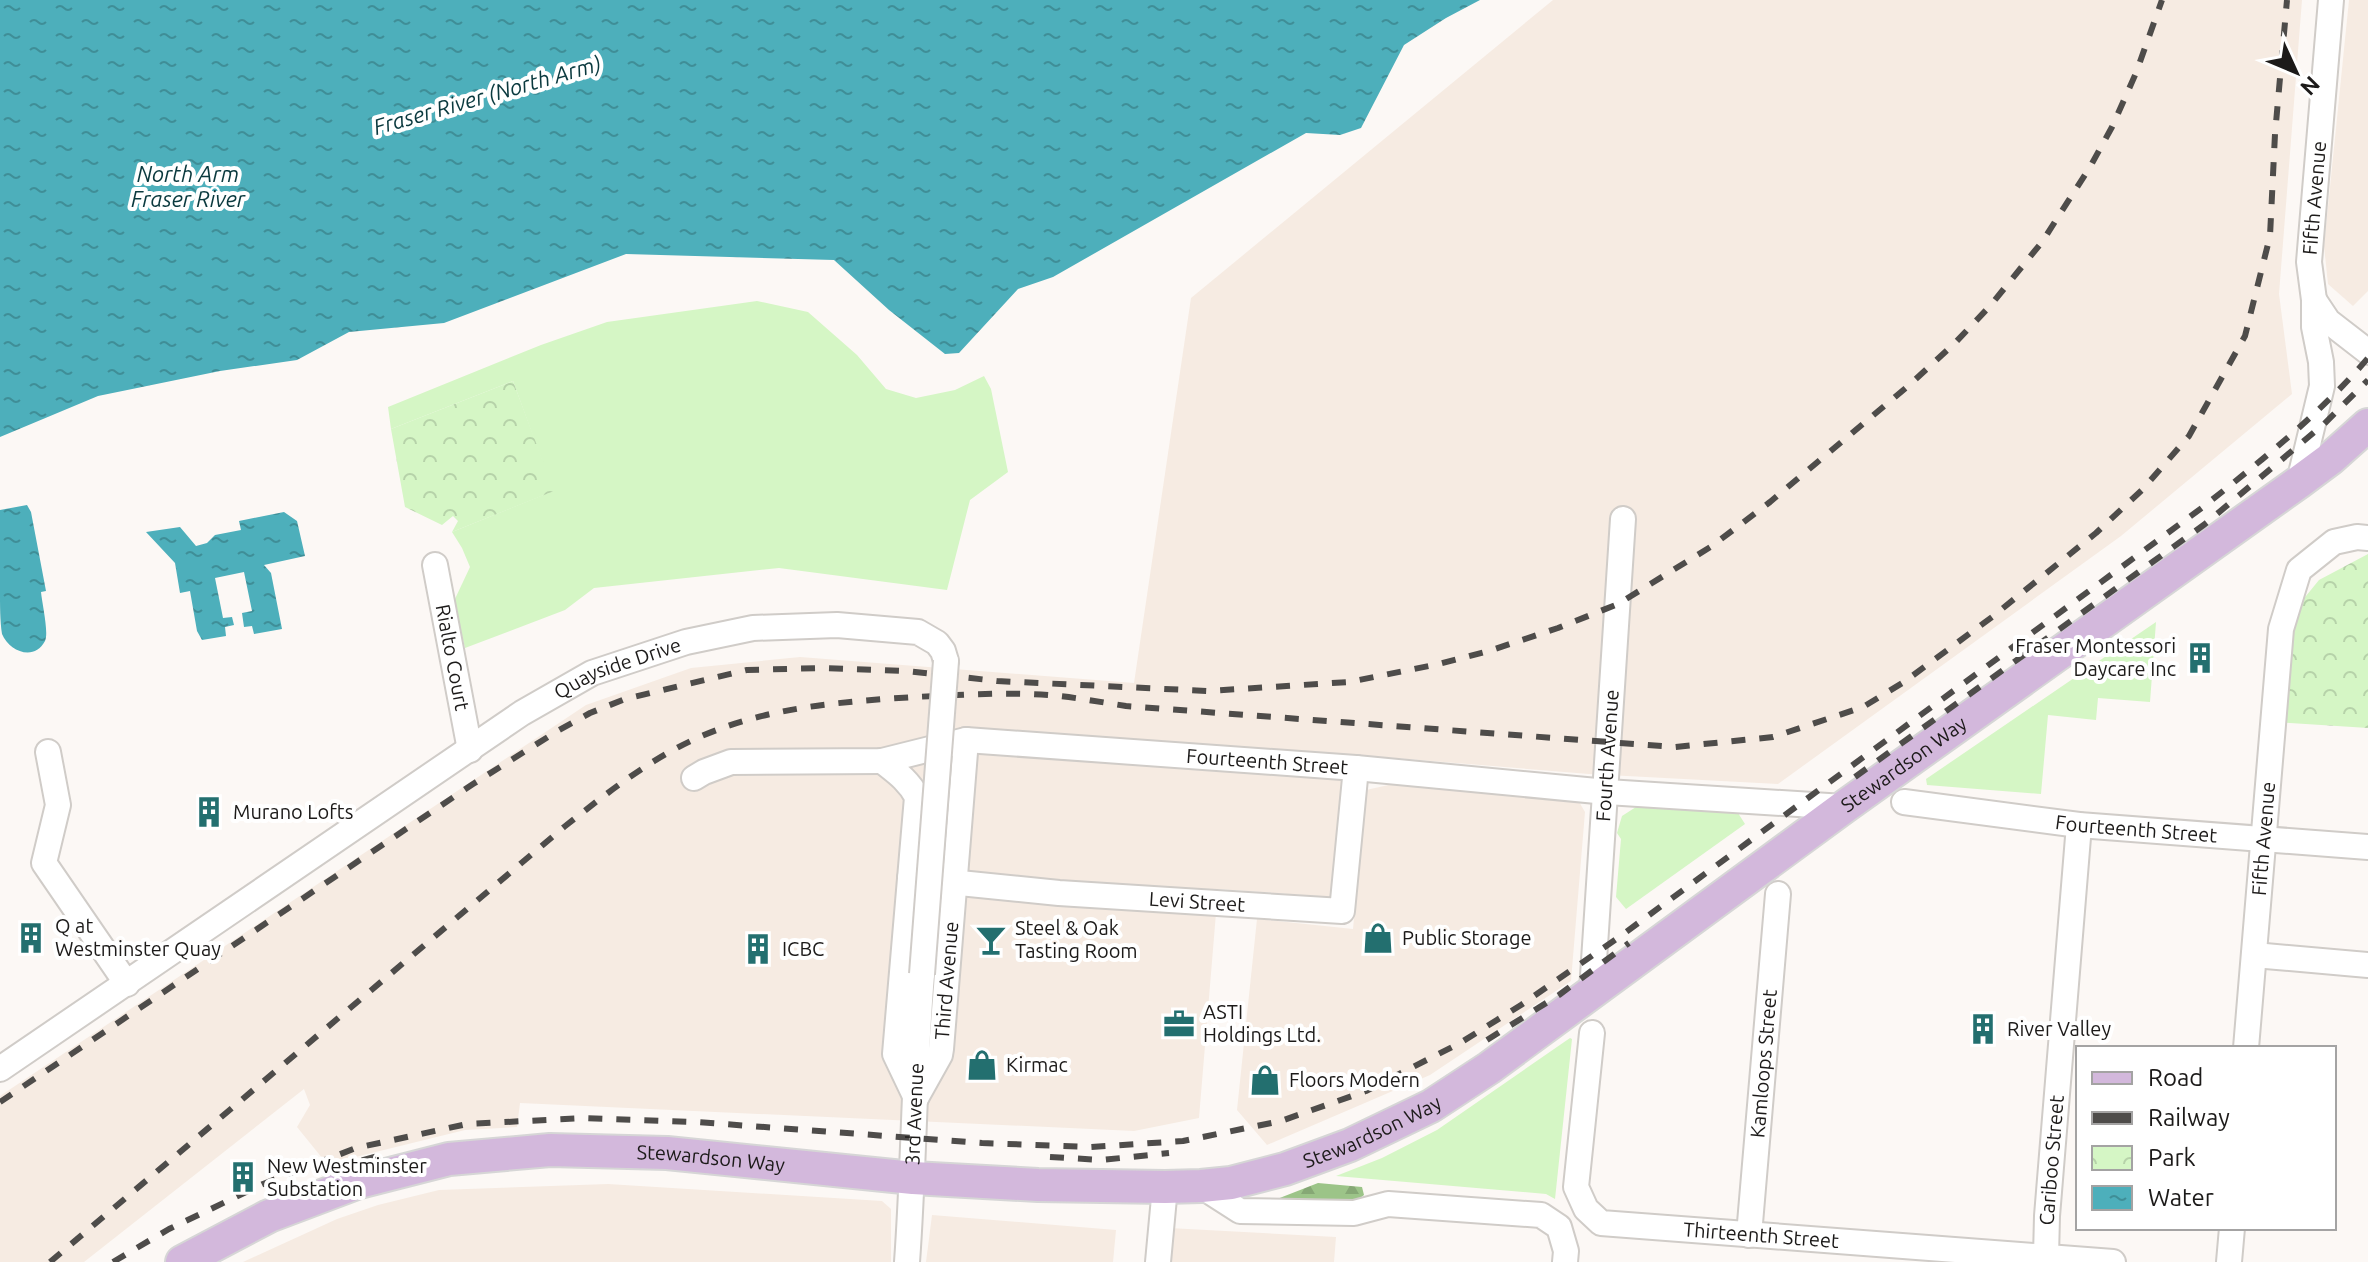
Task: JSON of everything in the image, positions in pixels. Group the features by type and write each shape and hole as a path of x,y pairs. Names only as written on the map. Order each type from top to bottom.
{"main road":[{"name":"Stewardson Way","path":"182,1262 269,1216 359,1182 449,1159 550,1150 667,1153 913,1178 1038,1185 1165,1187 1231,1183 1285,1169 1350,1145 1431,1106 1489,1068 1844,807 2299,482 2368,425"}],"street":[{"name":"Fifth Avenue","path":"2299,482 2321,394 2321,362 2314,327 2309,262 2331,0"},
{"path":"2314,300 2328,321 2368,352"},
{"name":"Fourth Avenue","path":"1592,991 1623,519"},
{"name":"Fifth Avenue","path":"2246,1046 2281,629 2299,570 2334,542 2368,538"},
{"name":"Rialto Court","path":"435,565 470,750"},
{"name":"Quayside Drive","path":"0,1069 522,713 592,673 686,642 753,628 837,625 918,632 941,647 946,661 916,1048"},
{"name":"Fourteenth Street","path":"694,778 731,762 882,761 966,740 1356,768 1607,792 1844,807"},
{"name":"Third Avenue","path":"916,1098 940,1055 966,740"},
{"path":"48,752 58,805 44,863 127,984"},
{"path":"882,761 912,786 917,797 895,1054 916,1098"},
{"name":"Levi Street","path":"910,878 1059,893 1342,911 1356,768"},
{"name":"Fourteenth Street","path":"1904,802 2079,825 2368,847"},
{"name":"Cariboo Street","path":"2046,1256 2079,825"},
{"name":"Kamloops Street","path":"1749,1235 1778,894"},
{"path":"2254,955 2368,965"},
{"name":"Thirteenth Street","path":"1592,1033 1576,1187 1586,1209 1601,1223 1749,1235 1892,1254 2046,1256 2113,1262"},
{"name":"3rd Avenue","path":"913,1178 916,1048"},
{"path":"907,1262 913,1178"},
{"path":"1201,1186 1240,1211 1354,1213 1388,1204 1541,1215 1563,1247"},
{"path":"1158,1262 1165,1187"},
{"path":"2229,1262 2232,1230"}],"shaded area":[{"path":"1553,0 2302,0 2279,294 2292,394 2121,536 1778,784 1589,774 1347,754 1331,897 1218,889 1199,1118 1134,1131 520,1103 517,1127 465,1130 327,1164 297,1127 310,1105 304,1089 84,1262 0,1262 0,1096 586,705 691,668 800,657 1134,683 1191,298"},
{"path":"2349,0 2368,0 2368,291 2353,306 2328,284 2324,246"},
{"path":"1402,782 1578,800 1585,812 1571,981 1430,1075 1267,1145 1237,1110 1257,919 1353,929 1366,790"},
{"path":"608,1184 882,1201 891,1209 891,1262 243,1262 337,1219 439,1190"},
{"path":"932,1215 1116,1230 1113,1262 926,1262"},
{"path":"1169,1228 1336,1237 1334,1262 1167,1262"}],"green space":[{"path":"757,301 808,312 857,355 886,389 916,398 955,390 984,376 991,389 1008,472 970,500 947,590 779,568 594,588 565,610 465,648 454,601 470,567 452,532 553,491 513,381 391,429 388,407 541,345 607,322"},
{"path":"513,381 554,491 452,532 458,521 453,516 442,525 405,507 391,429"},
{"path":"2368,554 2368,728 2273,722 2279,629 2319,580"},
{"path":"2156,622 2150,702 2098,698 2096,720 2048,715 2041,794 1927,785 1926,779"},
{"path":"1636,807 1738,813 1745,824 1626,909 1616,897 1621,839 1617,833 1622,816"},
{"path":"1570,1038 1555,1199 1546,1194 1336,1176 1382,1158 1437,1130"},
{"path":"1318,1183 1362,1187 1364,1195 1354,1203 1272,1201"}],"water":[{"name":"North Arm Fraser River","path":"0,0 1480,0 1404,45 1361,128 1340,135 1306,133 1053,277 1018,289 959,353 945,354 889,310 834,260 626,254 444,323 349,332 297,360 220,371 98,396 0,437"},
{"path":"27,505 46,591 41,592 46,637 35,651 22,652 10,645 2,634 0,510"},
{"path":"284,512 297,521 305,556 264,565 271,573 282,629 254,634 252,626 244,627 242,613 252,611 244,572 215,578 223,618 232,617 234,625 225,627 226,636 202,640 197,631 190,591 180,593 175,563 146,532 180,527 196,546 207,543 215,535 241,530 239,521"}],"railway":[{"path":"0,1102 473,784 559,730 625,699 747,670 821,668 907,671 997,681 1208,691 1349,682 1489,651 1618,604 1712,546 1770,502 1907,387 1990,306 2042,242 2090,167 2136,73 2162,0"},
{"path":"50,1262 595,802 677,748 721,728 775,713 858,701 1031,694 1126,706 1675,747 1773,737 1863,707 1904,682 1992,617 2096,533 2142,490 2189,436 2245,336 2270,236 2287,0"},
{"path":"113,1262 169,1229 263,1184 356,1148 467,1124 584,1118 696,1122 982,1143 1091,1147 1183,1141 1281,1121 1366,1091 1460,1043 1622,935 2203,507 2310,418 2368,358"},
{"path":"1855,777 2205,524 2324,424 2368,380"},
{"path":"1487,1040 1559,995 1629,943"},
{"path":"335,1168 388,1153"},
{"path":"1050,1157 1102,1160 1169,1153"}],"place":[{"name":"Fraser Montessori Daycare Inc","path":"2200,658"},
{"name":"Murano Lofts","path":"209,812"},
{"name":"Q at Westminster Quay","path":"31,938"},
{"name":"Public Storage","path":"1378,938"},
{"name":"Steel & Oak Tasting Room","path":"991,940"},
{"name":"ICBC","path":"758,949"},
{"name":"ASTI Holdings Ltd.","path":"1179,1024"},
{"name":"River Valley","path":"1983,1029"},
{"name":"Kirmac","path":"982,1065"},
{"name":"Floors Modern","path":"1265,1080"},
{"name":"New Westminster Substation","path":"243,1177"}],"water label":[{"name":"Fraser River (North Arm)","path":"487,95"}]}
